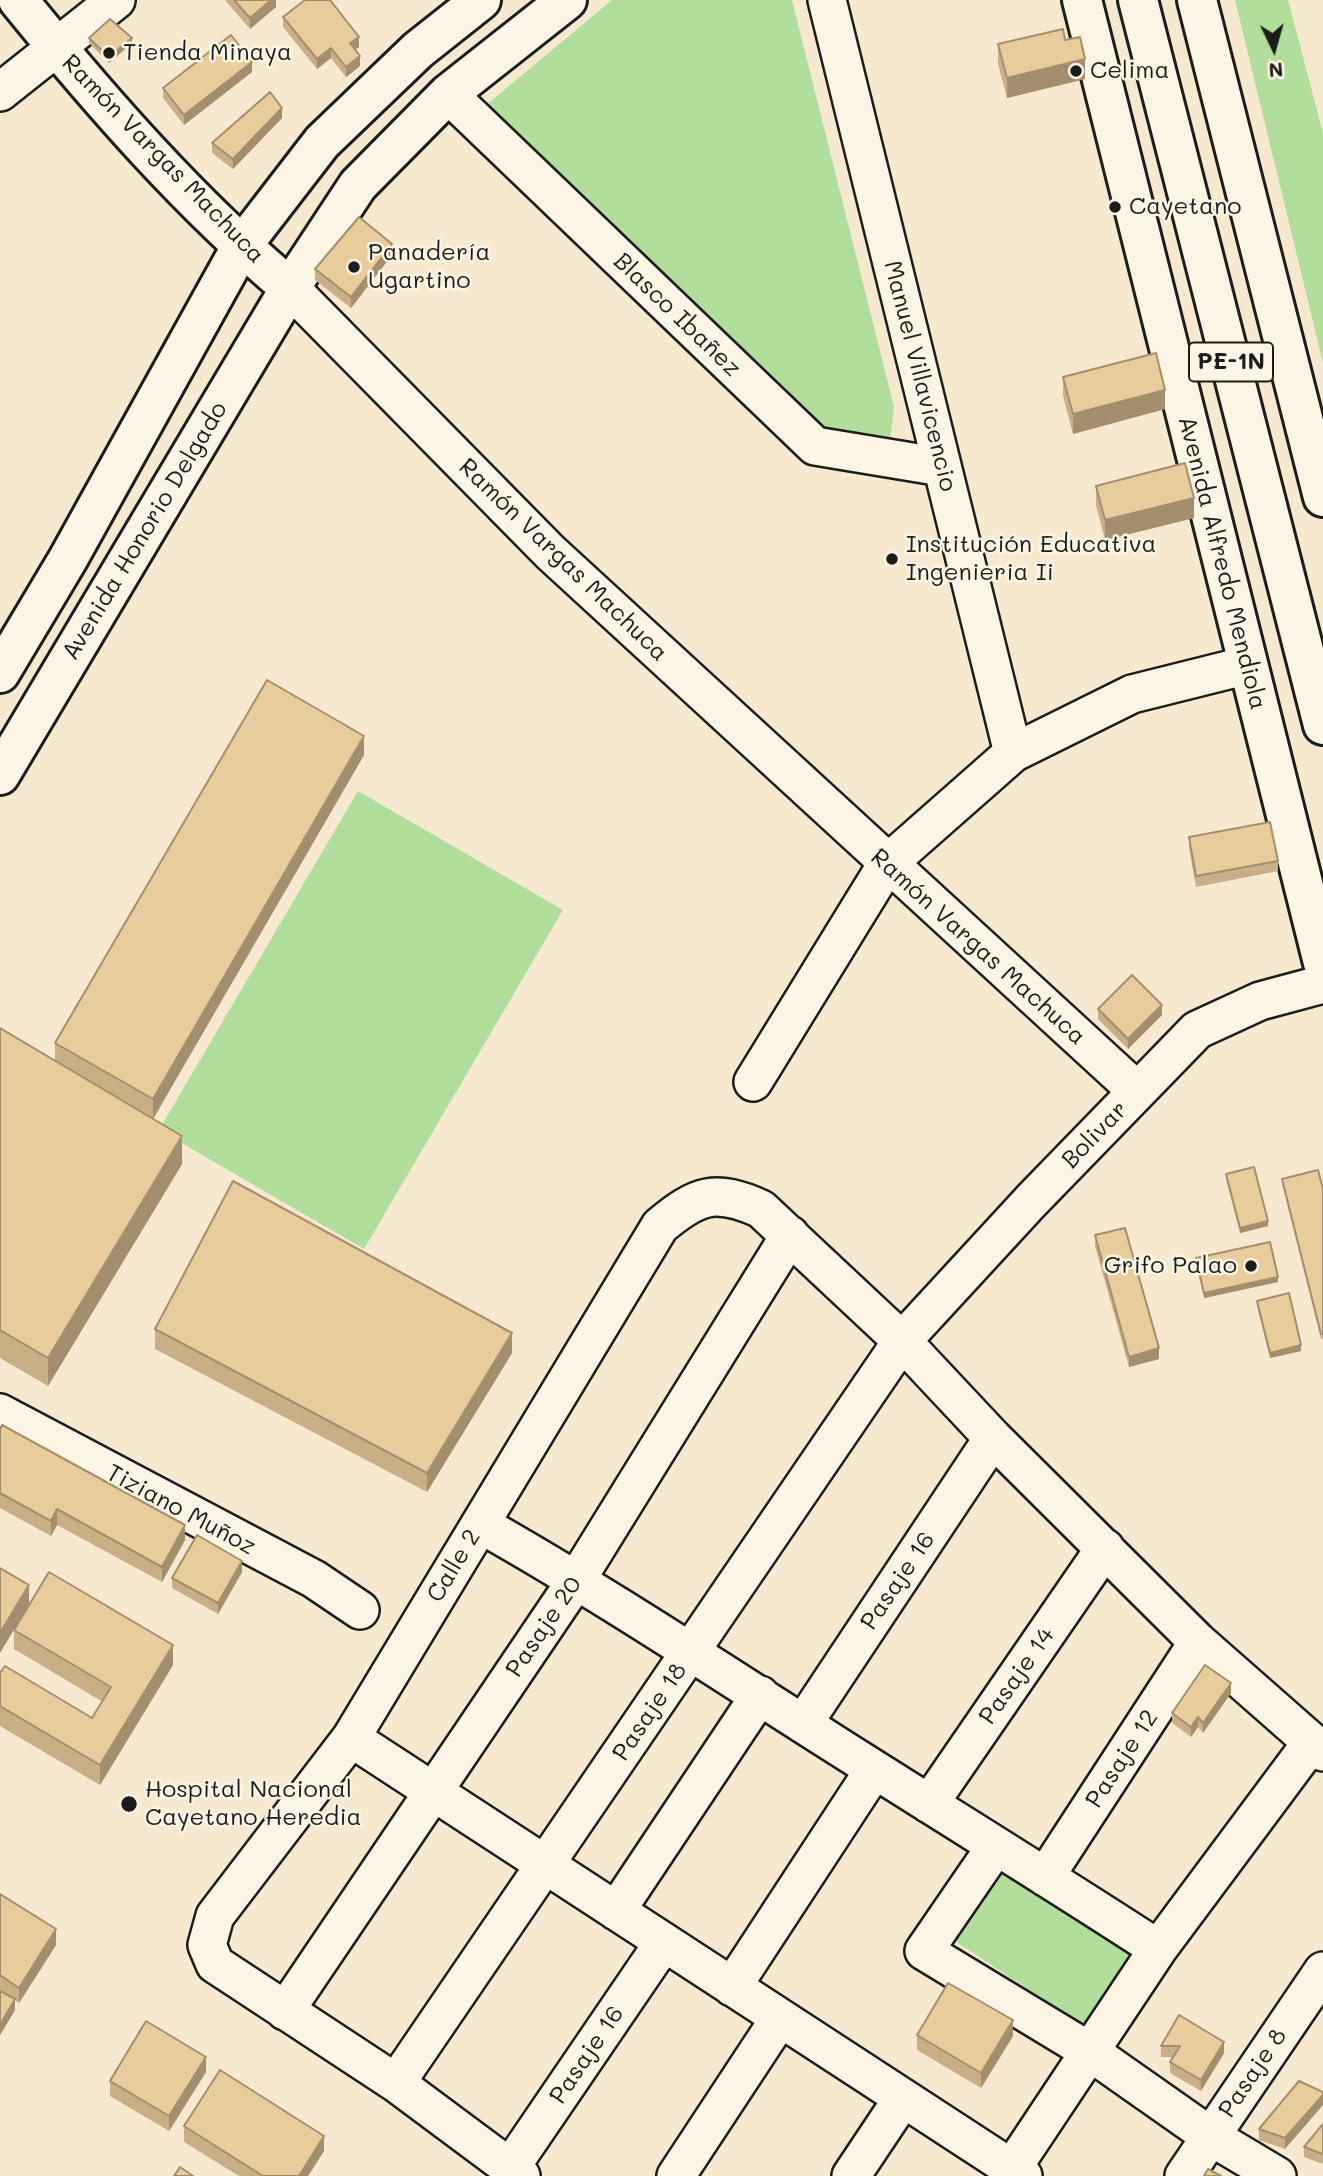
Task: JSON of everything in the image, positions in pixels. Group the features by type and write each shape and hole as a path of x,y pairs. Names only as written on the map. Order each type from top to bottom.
{"main road":[{"name":"Ramón Vargas Machuca","path":"18,0 57,49 241,247 290,288"},
{"path":"0,673 68,559 241,247 322,142 418,50 481,0"},
{"name":"Avenida Honorio Delgado","path":"0,775 290,288 358,184 448,94 566,0"},
{"name":"Avenida Alfredo Mendiola","path":"1082,0 1323,963"},
{"name":"PE-1N","path":"1138,0 1323,725"},
{"name":"PE-1N","path":"1196,0 1323,497"}],"street":[{"path":"0,92 116,0"},
{"name":"Manuel Villavicencio","path":"827,0 1013,752"},
{"name":"Blasco Ibañez","path":"448,94 815,446 942,467"},
{"name":"Ramón Vargas Machuca","path":"290,288 550,552 1137,1091"},
{"path":"752,1082 887,864 1013,752 1132,694 1248,665"},
{"name":"Bolivar","path":"902,1340 1031,1201 1197,1030 1260,1001 1323,984"},
{"name":"Calle 2","path":"285,2011 215,1964 207,1945 215,1916 351,1738 660,1226 682,1208 708,1196 734,1197 761,1209 790,1235"},
{"path":"351,1738 903,2098 1014,2174 1089,2051 1158,1949 1318,1747 1198,1642 993,1438 902,1340 790,1235"},
{"name":"Pasaje 20","path":"285,2011 577,1579 790,1235"},
{"name":"Pasaje 18","path":"396,2083 902,1340"},
{"name":"Tiziano Muñoz","path":"0,1413 314,1579 360,1610"},
{"name":"Pasaje 16","path":"803,1724 993,1438"},
{"path":"480,1524 693,1650 874,1770 1158,1949"},
{"name":"Pasaje 14","path":"929,1804 1105,1548"},
{"name":"Pasaje 12","path":"1045,1877 1198,1642"},
{"path":"616,1911 760,1695"},
{"path":"732,1987 874,1770"},
{"path":"996,1846 924,1951 1089,2051 1210,2136 1277,2176"},
{"name":"Pasaje 16","path":"516,2172 664,1942"},
{"name":"Pasaje 8","path":"1184,2176 1323,1971"},
{"path":"285,2011 396,2083 516,2172"},
{"path":"676,2176 780,2018"},
{"path":"852,2176 903,2098"}],"green space":[{"path":"612,0 792,0 894,407 889,449 824,427 485,106"},
{"path":"1235,0 1288,0 1323,133 1323,363"},
{"path":"358,791 563,910 364,1249 159,1130"},
{"path":"1006,1864 1139,1952 1088,2029 955,1941"}],"building":[{"path":"234,0 271,0 250,18"},
{"path":"305,0 330,0 359,37 350,43 360,56 346,67 331,48 317,59 283,17"},
{"name":"Tienda Minaya","path":"110,19 132,38 109,57 89,38"},
{"path":"1063,29 1065,40 1080,37 1085,59 1007,78 998,44"},
{"path":"231,35 252,62 184,115 163,88"},
{"path":"270,92 282,108 233,159 212,143"},
{"name":"Panadería Ugartino","path":"359,217 392,244 351,297 315,269"},
{"path":"1156,353 1165,390 1073,414 1063,377"},
{"path":"1185,463 1194,498 1105,520 1096,486"},
{"path":"267,680 364,736 153,1099 55,1043"},
{"path":"1270,822 1278,861 1196,876 1189,837"},
{"path":"1132,975 1162,1005 1128,1039 1098,1009"},
{"path":"0,1028 182,1136 48,1358 0,1330"},
{"path":"1254,1167 1268,1221 1240,1228 1226,1174"},
{"path":"1318,1170 1323,1189 1323,1334 1282,1179"},
{"path":"233,1181 512,1333 427,1473 155,1329"},
{"path":"1125,1228 1159,1348 1129,1357 1095,1235"},
{"path":"1270,1242 1278,1277 1204,1293 1196,1258"},
{"path":"1289,1293 1301,1345 1270,1353 1257,1301"},
{"path":"2,1425 185,1525 162,1567 57,1509 51,1521 0,1493"},
{"path":"197,1535 242,1561 218,1603 172,1578"},
{"path":"0,1568 29,1585 0,1633"},
{"path":"49,1572 173,1645 100,1765 0,1706 0,1673 5,1666 92,1718 111,1687 14,1630"},
{"path":"1205,1665 1231,1683 1203,1723 1198,1717 1191,1727 1172,1713"},
{"path":"0,1894 56,1929 19,1988 0,1975"},
{"path":"948,1983 1013,2020 981,2073 917,2035"},
{"path":"0,1991 15,1999 0,2025"},
{"path":"1179,2015 1224,2042 1201,2080 1170,2062 1180,2046 1161,2046"},
{"path":"146,2021 206,2057 169,2116 110,2081"},
{"path":"220,2070 324,2136 299,2176 263,2176 184,2126"},
{"path":"1299,2081 1323,2092 1323,2095 1285,2138 1259,2129"},
{"path":"1323,2124 1323,2154 1304,2147"},
{"path":"180,2167 193,2176 174,2176"},
{"path":"1208,2169 1221,2176 1204,2176"}],"place":[{"name":"Tienda Minaya","path":"109,53"},
{"name":"Celima","path":"1076,71"},
{"name":"Cayetano","path":"1115,207"},
{"name":"Panadería Ugartino","path":"354,267"},
{"name":"Institución Educativa Ingenieria Ii","path":"892,559"},
{"name":"Grifo Palao","path":"1251,1266"},
{"name":"Hospital Nacional Cayetano Heredia","path":"129,1804"}]}
